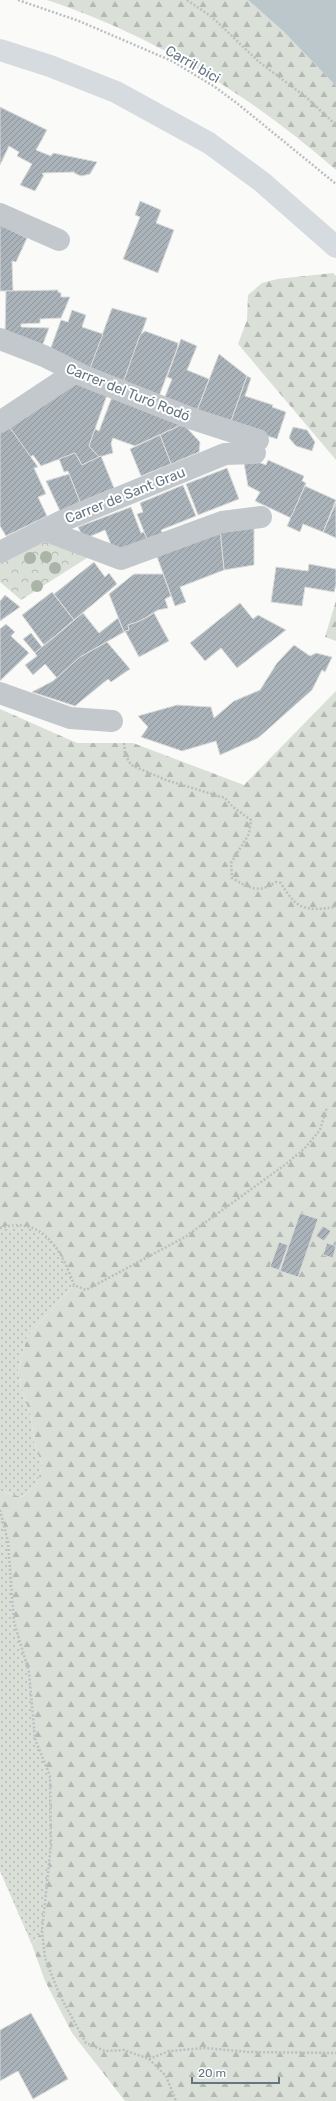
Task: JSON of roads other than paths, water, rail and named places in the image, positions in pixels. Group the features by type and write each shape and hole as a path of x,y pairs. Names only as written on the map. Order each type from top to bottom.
{"main road":[{"path":"0,50 50,66 116,92 209,143 262,182 336,247"}],"street":[{"path":"0,214 59,240"},
{"name":"Carrer del Turó Rodó","path":"0,339 44,356 86,377 205,423 256,447"},
{"path":"0,422 71,375"},
{"path":"205,423 214,459"},
{"name":"Carrer de Sant Grau","path":"0,552 44,530 224,454 256,447"},
{"path":"44,530 121,559 222,522 261,517"},
{"path":"0,693 70,718 108,721"}]}
